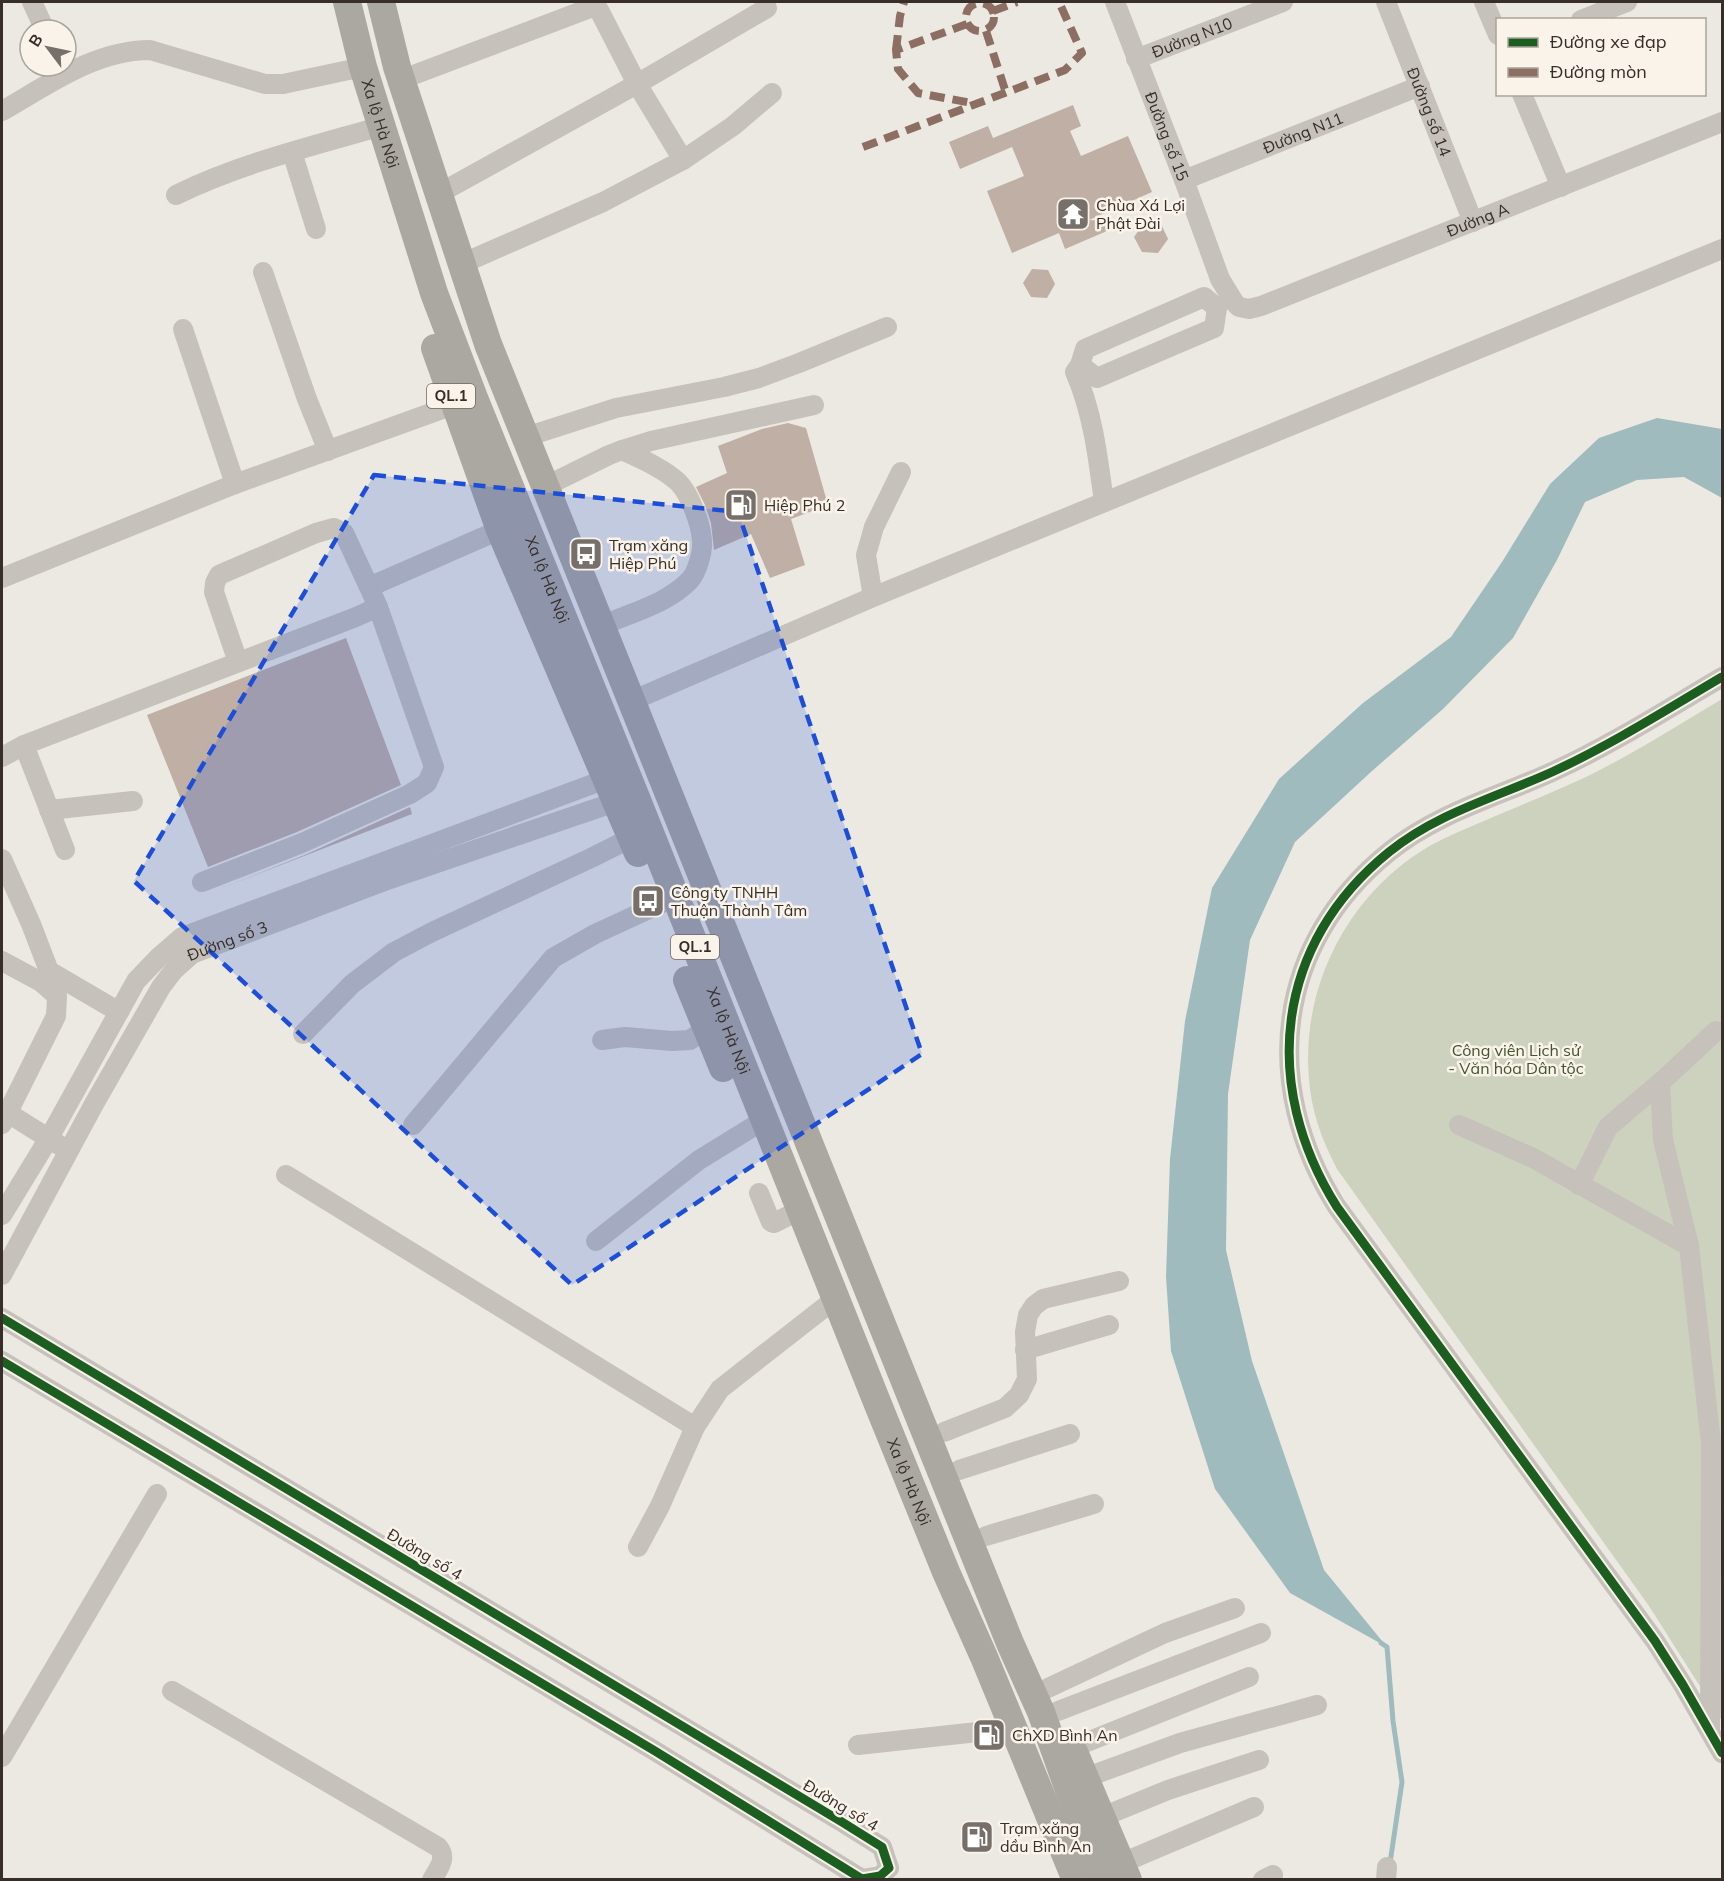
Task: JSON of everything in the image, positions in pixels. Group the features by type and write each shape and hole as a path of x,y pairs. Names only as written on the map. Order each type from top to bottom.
{"highway":[{"name":"Xa lộ Hà Nội","path":"330,2 355,68 372,129 434,293 464,401 512,525 597,699 621,787 828,1305 984,1657 1005,1730 1056,1880"},
{"name":"Xa lộ Hà Nội","path":"347,2 355,68"},
{"name":"Xa lộ Hà Nội","path":"381,2 397,67 488,344 589,596 637,698 944,1432 1080,1784 1118,1874"},
{"name":"Xa lộ Hà Nội","path":"399,2 416,74 449,188 535,434 542,480"},
{"name":"Xa lộ Hà Nội","path":"589,596 606,608 613,621 637,698 1006,1633 1049,1704 1072,1748 1080,1784 1102,1817 1118,1874"},
{"name":"Xa lộ Hà Nội","path":"1005,1730 1077,1880"}],"street":[{"path":"32,2 39,18"},
{"name":"Đường số 15","path":"1115,2 1184,180 1220,279 1226,305"},
{"name":"Đường N10","path":"1136,59 1283,2"},
{"name":"Đường số 14","path":"1386,2 1473,222"},
{"path":"1484,2 1496,32"},
{"path":"1586,18 1626,2"},
{"path":"416,74 593,7 599,10 637,84 683,160"},
{"path":"449,188 637,84 766,8"},
{"path":"78,65 133,50 150,50 265,84 283,84 355,68"},
{"path":"2,111 51,78"},
{"name":"Đường N11","path":"1184,180 1420,86"},
{"path":"475,258 603,202 683,160 733,126 772,93"},
{"path":"1523,96 1561,187"},
{"name":"Đường A","path":"1080,365 1085,349 1204,297 1226,305 1249,309 1261,306 1722,122"},
{"path":"176,195 205,181 292,152 372,129"},
{"path":"292,152 316,230"},
{"path":"637,698 873,597 1722,249"},
{"path":"263,272 307,399 328,451"},
{"path":"1104,502 1087,406 1075,372 1080,365 1097,378 1214,328 1226,305"},
{"path":"535,434 616,408 759,378 887,327"},
{"path":"183,329 235,484"},
{"path":"2,576 235,484 464,401"},
{"path":"542,480 651,441 814,405"},
{"path":"613,621 666,598 692,578 703,543 687,492 662,470 622,450"},
{"path":"873,597 866,555 874,527 901,472"},
{"path":"369,587 512,525"},
{"path":"202,882 303,843 410,794 427,783 434,767 378,607 344,533 334,528 316,533 219,575 214,592 238,662"},
{"path":"2,757 24,745 378,607"},
{"path":"1722,677 1588,755 1433,823 1390,851 1370,868 1347,894 1323,928 1311,951 1294,998 1289,1051 1292,1095 1299,1125 1306,1147 1325,1188 1655,1641 1710,1729 1722,1753"},
{"path":"24,745 65,850"},
{"name":"Đường số 3","path":"2,1215 49,1138 136,981 182,937 621,787"},
{"name":"Đường số 3","path":"2,1275 161,987 174,970 192,954 390,879 621,787"},
{"path":"50,810 133,801"},
{"path":"303,1034 352,984 394,952 640,833"},
{"path":"4,868 31,924 49,971 119,1012"},
{"path":"413,1125 553,958 595,934 667,901"},
{"path":"159,957 174,970"},
{"path":"2,960 41,982 57,996 56,1016 4,1119 49,1138 69,1151"},
{"path":"602,1040 625,1037 672,1041 690,1040 716,1027"},
{"path":"1579,1185 1608,1126 1660,1083 1716,1031"},
{"path":"1660,1083 1663,1140 1689,1246 1711,1443 1710,1729"},
{"path":"596,1241 699,1160 757,1124"},
{"path":"1460,1125 1533,1158 1689,1246"},
{"path":"286,1175 695,1427"},
{"path":"759,1193 771,1222 774,1223 793,1214"},
{"path":"944,1432 1005,1408 1019,1395 1027,1379 1025,1332 1028,1315 1034,1306 1043,1299 1119,1281"},
{"path":"638,1547 660,1506 695,1427 720,1389 828,1305"},
{"name":"Đường số 4","path":"2,1318 690,1729 882,1847 889,1868 882,1878 862,1879 655,1751 2,1360"},
{"path":"1025,1350 1109,1324"},
{"path":"959,1470 1070,1434"},
{"path":"2,1757 157,1494"},
{"path":"986,1536 1094,1504"},
{"path":"1049,1704 1165,1634 1235,1608"},
{"path":"1049,1704 1261,1633"},
{"path":"1072,1748 1249,1677"},
{"path":"172,1691 438,1847 443,1851 443,1859 432,1880"},
{"path":"1080,1784 1180,1743 1317,1705"},
{"path":"858,1745 1005,1730"},
{"path":"1102,1817 1168,1790 1259,1760"},
{"path":"1118,1874 1254,1807"}],"highlighted area":[{"path":"374,475 738,512 922,1054 572,1285 134,881"}],"green space":[{"name":"Công viên Lịch sử - Văn hóa Dân tộc","path":"1722,699 1722,1721 1649,1606 1337,1169 1322,1136 1312,1102 1308,1045 1321,979 1334,949 1351,920 1372,893 1396,870 1423,850 1445,838 1588,776"}],"water":[{"path":"1657,418 1722,429 1722,498 1684,477 1637,480 1585,502 1557,560 1513,638 1443,709 1295,842 1250,940 1228,1094 1226,1250 1252,1361 1324,1570 1387,1647 1290,1593 1215,1489 1171,1351 1166,1277 1170,1159 1185,1021 1212,888 1279,779 1363,703 1451,637 1502,562 1550,484 1599,438"}],"building":[{"path":"1073,105 1081,126 1070,131 1081,156 1128,136 1152,192 1089,220 1128,222 1065,249 1059,233 1012,253 987,191 1024,176 1012,147 960,169 949,142 988,126 993,138"},
{"path":"1144,223 1161,224 1168,239 1158,253 1142,252 1134,237"},
{"path":"1032,269 1048,270 1055,284 1047,298 1031,297 1023,283"},
{"name":"Hiệp Phú 2","path":"788,423 806,428 828,505 791,519 805,565 770,578 751,534 714,550 711,523 696,487 727,473 718,446 762,429"},
{"path":"346,638 401,785 297,832 208,867 147,715"},
{"path":"410,807 412,814 217,890 307,854"}],"waterway":[{"path":"1381,1643 1387,1647 1393,1721 1402,1782 1390,1863"}],"marked path":[{"path":"896,50 904,2"},
{"path":"993,11 1017,2"},
{"path":"863,147 1065,70 1082,53 1059,2"},
{"path":"980,3 990,7 994,17 990,27 980,31 970,27 966,17 970,7 980,3"},
{"path":"967,24 896,50 898,69 918,93 977,104"},
{"path":"986,31 1006,93"}],"cycle path":[{"path":"1722,677 1596,750 1552,772 1447,816 1408,838 1389,852 1351,889 1322,929 1302,973 1291,1018 1290,1065 1297,1113 1312,1160 1337,1207 1655,1641 1722,1753"},
{"path":"2,1318 842,1822 882,1847 889,1868 880,1876 862,1879 655,1751 2,1361"}],"place":[{"name":"Chùa Xá Lợi Phật Đài","path":"1073,214"},
{"name":"Hiệp Phú 2","path":"741,505"},
{"name":"Trạm xăng Hiệp Phú","path":"586,554"},
{"name":"Công ty TNHH Thuận Thành Tâm","path":"648,901"},
{"name":"ChXD Bình An","path":"989,1735"},
{"name":"Trạm xăng dầu Bình An","path":"977,1837"}]}
